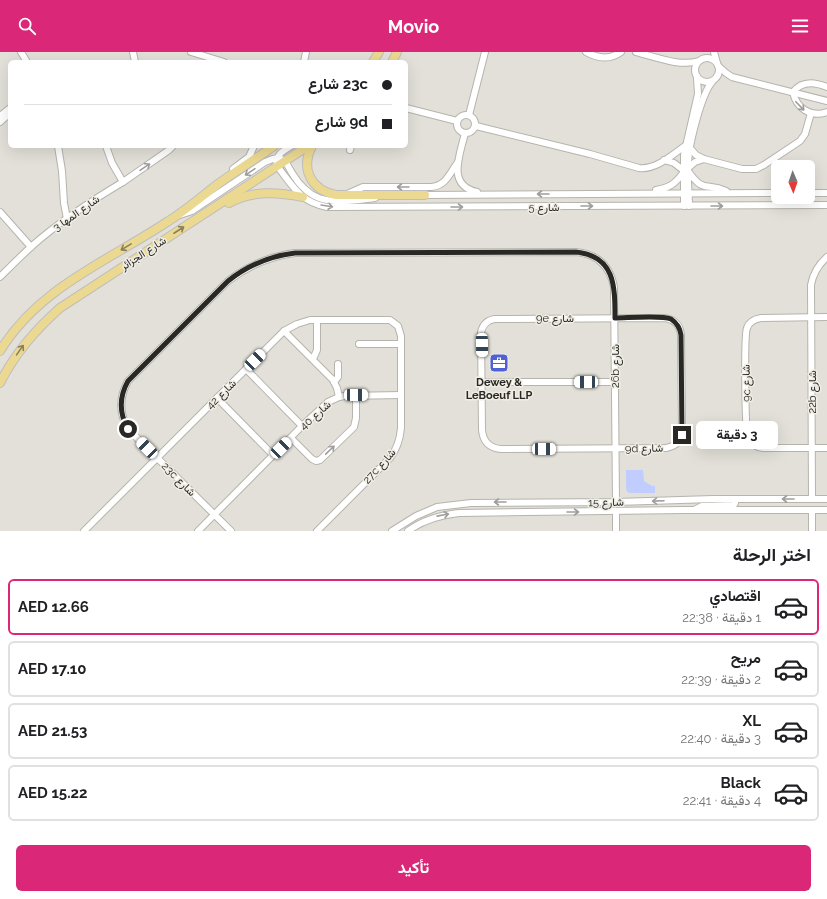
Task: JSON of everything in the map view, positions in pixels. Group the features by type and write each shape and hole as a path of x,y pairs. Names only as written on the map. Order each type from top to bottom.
{"main road":[{"name":"شارع الجزائر","path":"1,349 28,315 53,293 176,216 271,148"},
{"name":"شارع الجزائر","path":"0,383 10,364 26,342 44,322 60,308 198,218 280,162 304,148"},
{"path":"311,148 307,162 309,175 317,186 329,194 425,195"},
{"path":"198,218 213,213 238,199 249,195 278,193 303,197"}],"street":[{"path":"191,52 217,60"},
{"path":"469,114 485,52"},
{"path":"586,52 605,58 614,56 621,52"},
{"path":"636,52 680,63 689,63 709,58 732,77 827,101"},
{"path":"687,206 685,170 698,94 695,67 709,52"},
{"path":"476,126 590,154 639,168 649,168 688,147 707,88 719,73 714,52"},
{"path":"680,63 703,82 732,77"},
{"path":"793,92 800,86 808,83 827,87"},
{"path":"793,92 796,101 802,109 811,113 819,114 827,112"},
{"path":"408,109 457,121"},
{"path":"0,116 8,110"},
{"path":"688,147 696,155 704,159 742,170 751,170 760,167 802,139 811,113"},
{"path":"469,114 475,119 476,126 472,132 465,133 459,130 457,121 462,115 469,114"},
{"path":"0,122 8,116"},
{"path":"465,133 458,162 458,178 461,184 471,190 488,194"},
{"path":"58,148 67,219"},
{"path":"107,148 112,163 123,182"},
{"name":"شارع المها 3","path":"0,277 32,246 67,219 171,148"},
{"path":"223,181 230,172 248,157 253,148"},
{"path":"176,216 192,210 265,162 280,162 282,152 288,148"},
{"path":"638,193 667,188 675,183 685,170 695,162 704,159"},
{"path":"664,160 674,163 685,170 701,185 708,188 723,189 729,193"},
{"name":"شارع 5","path":"280,162 310,194 324,199 345,201 425,195 771,193"},
{"name":"شارع 5","path":"280,162 297,192 303,197 322,206 338,208 827,205"},
{"path":"344,195 363,187 439,186 445,182 458,162"},
{"path":"815,193 827,193"},
{"path":"0,212 32,246"},
{"name":"26b شارع","path":"128,381 228,281 251,266 272,258 295,253 576,252 588,254 598,259 609,271 614,286 616,502"},
{"name":"22b شارع","path":"812,499 812,286 818,266 827,257"},
{"path":"811,317 827,317"},
{"name":"9c شارع","path":"811,317 757,319 749,324 746,333 746,382 747,433 750,442 753,445 763,448 812,448"},
{"name":"9e شارع","path":"482,382 482,328 487,321 495,319 615,318"},
{"name":"9d شارع","path":"615,318 664,318 673,320 679,327 681,335 682,430 681,439 671,447 615,448"},
{"path":"313,359 316,350 317,320"},
{"name":"شارع 42","path":"84,531 284,331 297,324 317,320 390,320 398,326 401,336"},
{"path":"284,331 334,382 337,388 338,397"},
{"name":"27c شارع","path":"317,531 394,453 397,447 401,434 401,336"},
{"path":"359,344 401,344"},
{"path":"334,382 338,377 338,364"},
{"path":"246,369 302,426"},
{"name":"23c شارع","path":"128,381 122,395 121,411 128,429 231,531"},
{"path":"615,382 482,382 482,430 484,440 491,447 615,448"},
{"path":"291,438 314,460 320,460 354,427 356,418 356,395"},
{"name":"شارع 40","path":"198,531 302,426 328,402 338,397 356,395 401,395"},
{"path":"217,398 274,455"},
{"path":"812,448 827,448"},
{"path":"694,510 702,506 734,505 734,499"},
{"name":"شارع 15","path":"392,531 416,516 437,507 470,503 827,499"},
{"path":"515,512 514,508 516,505 539,504 543,502"},
{"path":"812,510 812,531"},
{"name":"شارع 15","path":"408,531 425,521 444,515 465,513 827,510"},
{"path":"616,512 616,531"}],"shaded area":[{"path":"626,470 643,470 644,481 652,486 655,486 655,493 627,492"}],"place":[{"name":"Dewey & LeBoeuf LLP","path":"499,363"}],"route":[{"path":"128,429 123,418 120,403 124,388 128,381 228,281 243,270 260,262 277,256 295,253 449,251 584,252 598,259 609,271 613,279 615,318 669,318 679,327 681,335 682,435"}]}
